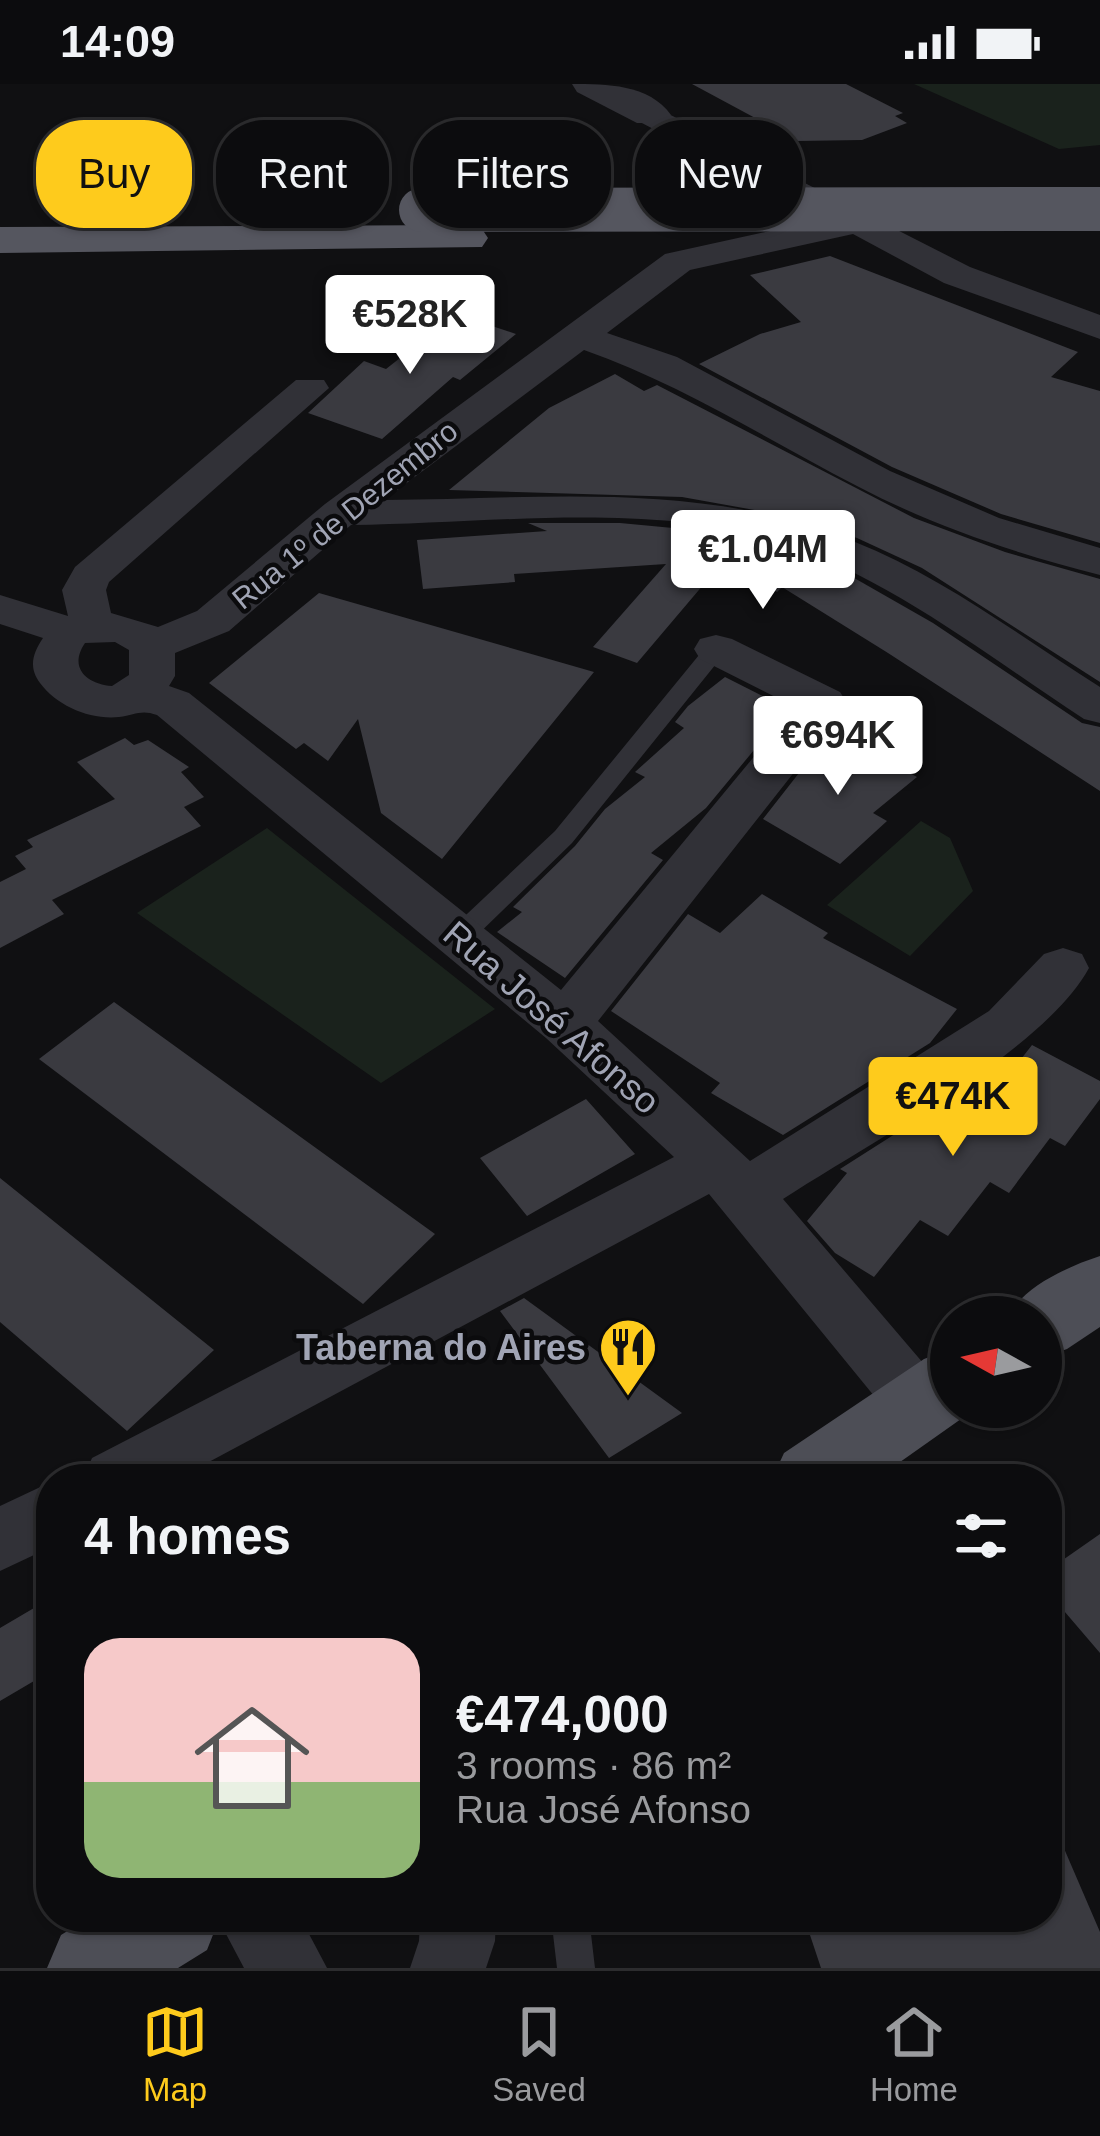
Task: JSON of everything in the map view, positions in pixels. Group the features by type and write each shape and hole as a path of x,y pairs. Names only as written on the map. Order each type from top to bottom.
{"highway":[{"path":"0,209 1100,209"},
{"path":"0,240 1100,241"}],"main road":[{"path":"1062,1312 1100,1287"},
{"path":"834,1464 930,1397"},
{"path":"94,1968 150,1932"}],"street":[{"path":"591,84 957,275 1100,328"},
{"name":"Rua 1º de Dezembro","path":"142,668 213,621 340,513 678,262 852,224"},
{"path":"578,335 663,365 876,480 984,527 1100,562"},
{"path":"81,628 90,576 310,388"},
{"path":"340,513 660,509 767,525 842,551 1100,708"},
{"path":"0,609 81,628 128,629 142,668 113,699 69,702 37,686 32,672 0,633"},
{"path":"32,672 36,656 50,641 81,628"},
{"path":"565,1023 824,703 716,650"},
{"name":"Rua José Afonso","path":"142,668 172,704 565,1023 732,1178 930,1389"},
{"path":"146,1464 732,1178 1008,1026 1064,968"},
{"path":"0,1540 36,1521"},
{"path":"265,1932 289,1968"},
{"path":"448,1968 455,1932"}],"lane":[{"path":"459,937 507,899 562,838 716,650"},
{"path":"572,1932 576,1968"}],"shaded area":[{"path":"914,84 1100,84 1100,145 1059,149"},
{"path":"921,821 950,838 973,891 910,956 827,905"},
{"path":"267,828 495,1009 381,1083 137,913"}],"building":[{"path":"692,84 846,84 903,113 895,116 907,123 862,140 803,141 803,120 759,120"},
{"path":"830,256 1078,352 1051,377 1100,391 1100,543 1001,514 892,467 699,364 760,334 801,322 750,275"},
{"path":"456,314 516,334 460,380 453,377 382,439 308,413 364,361 386,369"},
{"path":"615,374 644,391 657,385 914,518 1005,552 1100,579 1100,682 922,568 799,518 682,497 449,490 549,408"},
{"path":"528,523 620,523 726,533 776,545 856,579 933,623 1082,723 1100,727 1100,791 888,653 726,558 637,663 593,647 666,564 514,574 515,582 423,589 417,540 547,531"},
{"path":"319,593 594,672 442,859 381,813 358,719 328,761 304,743 296,749 209,683"},
{"path":"725,677 788,709 706,808 651,853 663,860 565,978 497,932 522,912 513,907 605,809 645,777 635,772 684,728 675,722 688,706"},
{"path":"831,732 917,777 873,813 887,821 840,864 763,819"},
{"path":"125,738 134,745 148,740 189,767 181,772 204,797 184,807 201,826 52,900 64,914 0,948 0,882 26,869 15,856 33,847 27,840 115,799 77,762"},
{"path":"762,894 828,933 823,938 957,1009 930,1043 783,1135 711,1093 720,1083 611,1011 688,914 720,933"},
{"path":"114,1002 435,1234 363,1304 39,1059"},
{"path":"1032,1045 1100,1081 1100,1099 1065,1146 1050,1138 1009,1193 990,1182 948,1236 920,1220 874,1277 835,1253 807,1221 847,1173 840,1169 972,1085 992,1096"},
{"path":"586,1099 635,1154 527,1216 480,1158"},
{"path":"0,1178 214,1350 127,1431 0,1322"},
{"path":"524,1298 682,1413 609,1458 500,1311"},
{"path":"1100,1534 1100,1653 1062,1609 1062,1561"},
{"path":"36,1607 36,1680 0,1701 0,1628"},
{"path":"1062,1844 1100,1932 1100,1968 821,1968 809,1932 1062,1932"}],"place":[{"name":"Taberna do Aires","path":"628,1398"}]}
